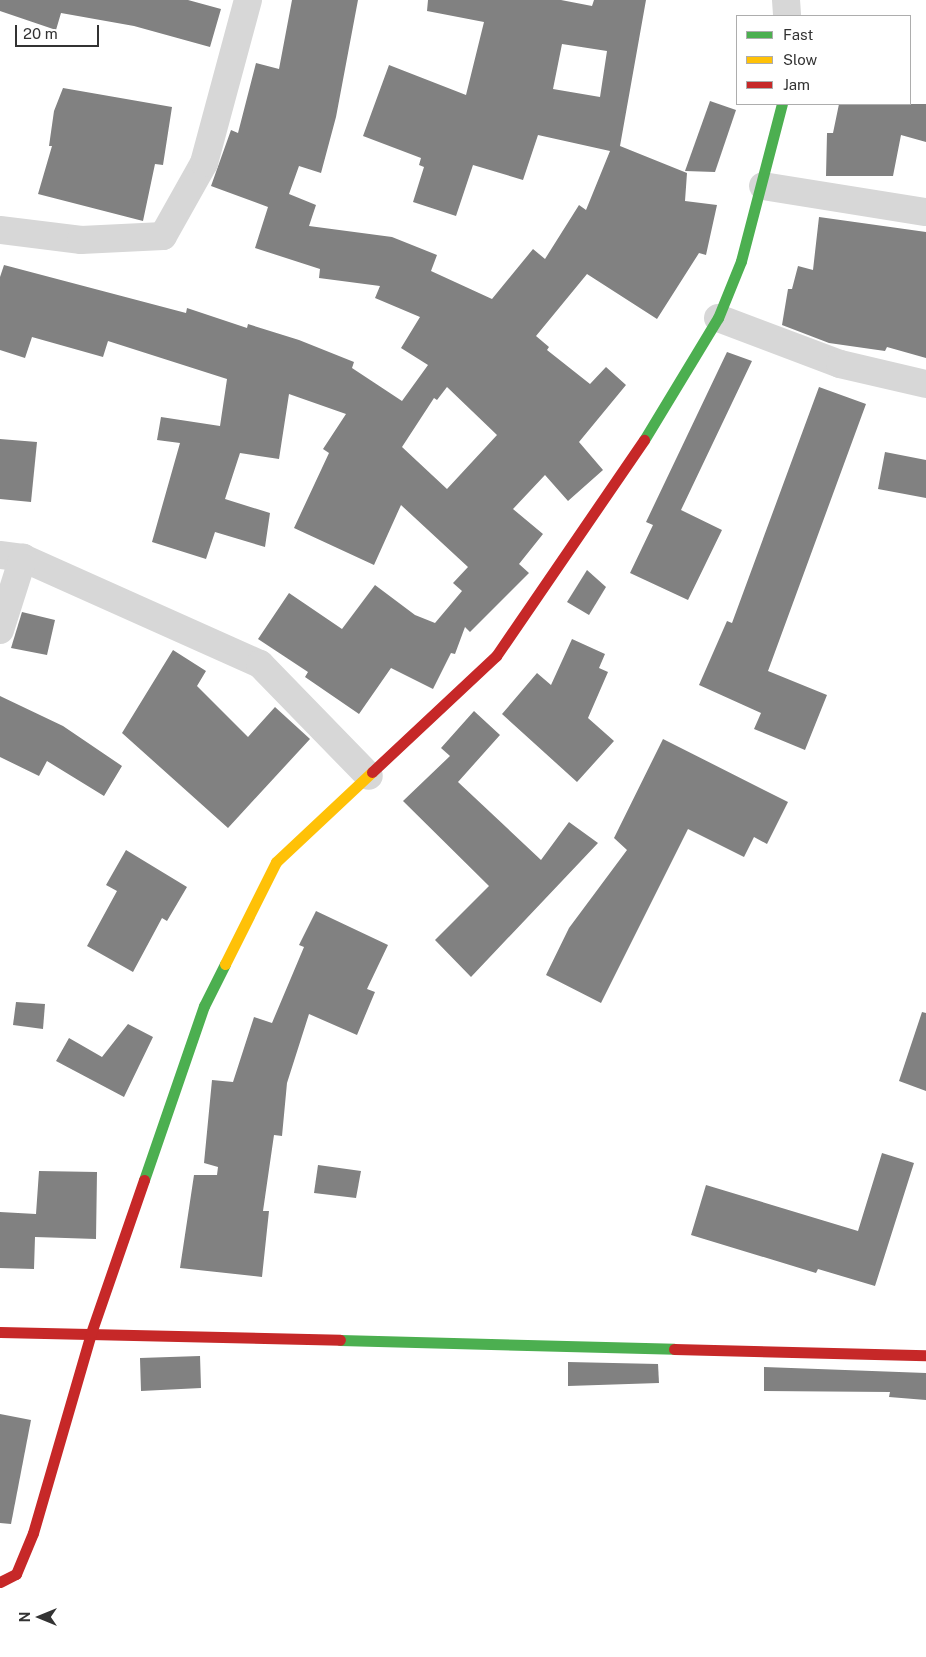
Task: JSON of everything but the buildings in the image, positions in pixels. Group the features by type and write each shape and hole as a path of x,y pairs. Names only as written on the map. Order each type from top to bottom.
{"street":[{"path":"0,230 81,240 163,236 204,163 248,0"},
{"path":"786,0 787,15"},
{"path":"0,1582 16,1574 33,1533 91,1333 204,1006 276,862 496,656 631,461 718,318 741,261 763,186 782,105"},
{"path":"763,186 926,212"},
{"path":"718,318 840,364 926,384"},
{"path":"0,630 11,556 260,664 369,776"},
{"path":"0,1332 926,1354"}],"traffic: fast":[{"path":"644,440 718,318 741,261 782,105"},
{"path":"144,1180 204,1006 225,964"},
{"path":"340,1340 674,1349"}],"traffic: slow":[{"path":"225,964 276,862 372,772"}],"traffic: jam":[{"path":"372,772 496,656 644,440"},
{"path":"0,1582 16,1574 33,1533 91,1333 144,1180"},
{"path":"0,1332 340,1340"},
{"path":"674,1349 926,1355"}]}
